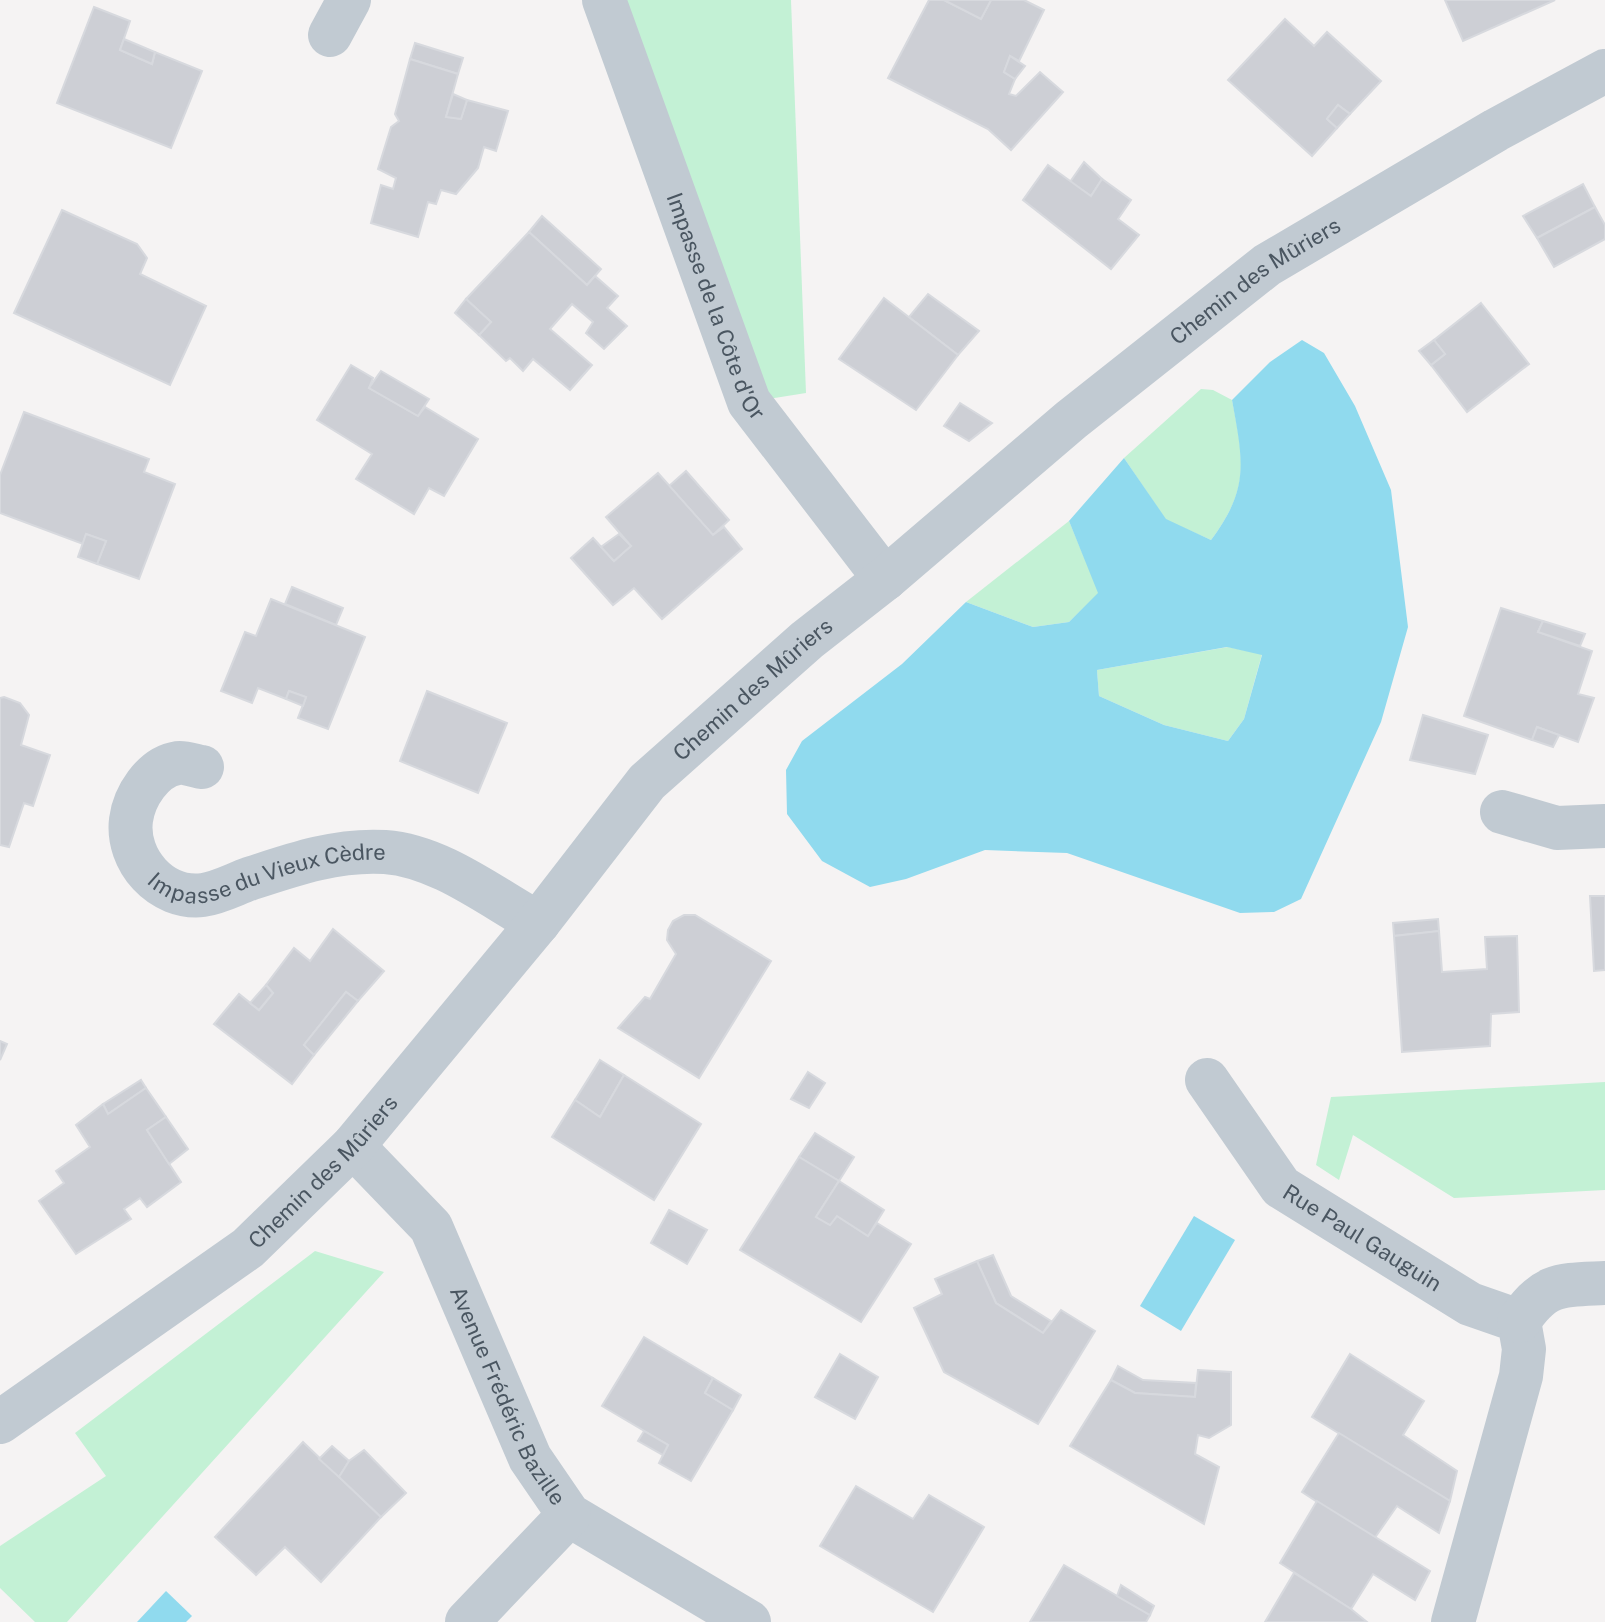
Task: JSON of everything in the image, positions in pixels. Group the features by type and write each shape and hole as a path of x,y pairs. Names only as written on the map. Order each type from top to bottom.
{"street":[{"name":"Impasse de la Côte d'Or","path":"604,0 749,402 885,579"},
{"name":"Chemin des Mûriers","path":"0,1422 248,1248 353,1146 538,923 647,782 807,640 885,579 1071,420 1267,265 1496,130 1605,71"},
{"name":"Impasse du Vieux Cèdre","path":"202,767 177,763 149,779 133,804 129,838 139,866 174,893 203,895 294,864 347,852 388,852 441,867 538,923"},
{"path":"1502,812 1557,828 1605,826"},
{"name":"Rue Paul Gauguin","path":"1207,1080 1281,1187 1470,1304 1519,1321"},
{"name":"Avenue Frédéric Bazille","path":"353,1146 431,1227 530,1458 569,1515 749,1622"},
{"path":"1453,1622 1521,1376 1524,1349 1519,1321 1534,1298 1556,1285 1605,1283"},
{"path":"467,1622 569,1515"}],"green space":[{"path":"604,0 791,0 806,393 749,402"},
{"path":"1201,389 1213,390 1232,400 1241,457 1238,489 1224,522 1211,540 1166,520 1124,458"},
{"path":"1069,521 1099,593 1069,622 1033,627 966,602"},
{"path":"1228,647 1262,654 1244,719 1228,741 1164,725 1099,696 1097,670"},
{"path":"1605,1082 1605,1190 1454,1198 1353,1135 1339,1180 1316,1165 1331,1097"},
{"path":"315,1251 384,1272 67,1622 35,1622 0,1588 0,1546 106,1476 75,1433"}],"water":[{"path":"1302,340 1324,353 1355,406 1391,490 1408,627 1381,722 1301,899 1274,912 1240,913 1067,853 985,850 906,879 870,887 822,861 787,814 786,770 802,741 902,664 966,602 1033,627 1069,622 1098,593 1069,521 1124,458 1166,519 1211,540 1224,522 1238,489 1239,440 1232,400 1270,362","holes":["1227,647 1262,655 1244,719 1228,741 1164,725 1099,696 1097,670"]},
{"path":"1194,1216 1235,1240 1181,1331 1140,1306"},
{"path":"166,1591 192,1616 186,1622 137,1622"}],"building":[{"path":"929,0 944,0 981,19 991,0 1024,0 1044,10 1019,61 1010,56 1004,72 1015,79 1009,94 1016,96 1040,72 1063,92 1011,150 988,129 888,78"},
{"path":"944,0 991,0 981,19"},
{"path":"1445,0 1555,0 1463,41"},
{"path":"94,7 130,21 120,50 152,64 155,52 202,71 171,148 57,103"},
{"path":"1285,19 1314,46 1327,32 1381,81 1350,114 1338,105 1327,119 1337,128 1312,156 1228,80"},
{"path":"124,39 155,52 152,64 120,50"},
{"path":"415,43 463,58 458,74 410,59"},
{"path":"1010,56 1025,66 1015,79 1004,72"},
{"path":"410,59 458,74 446,117 461,119 467,100 508,111 496,151 484,147 478,168 456,194 441,190 436,204 428,202 418,237 371,223 381,185 393,189 396,178 378,169 391,127 399,121 395,114"},
{"path":"453,94 467,100 461,119 446,117"},
{"path":"1338,105 1350,114 1337,128 1327,119"},
{"path":"1084,162 1102,179 1091,196 1070,182"},
{"path":"1048,165 1091,196 1102,179 1131,200 1118,219 1139,235 1111,269 1023,200"},
{"path":"1583,184 1595,207 1537,238 1523,216"},
{"path":"1595,207 1605,225 1605,239 1554,267 1537,238"},
{"path":"62,210 137,244 147,258 140,274 206,306 170,385 14,313"},
{"path":"542,216 601,269 587,285 529,232"},
{"path":"529,232 587,285 595,276 618,296 607,308 627,326 604,349 586,333 593,322 572,304 550,329 592,365 570,390 533,359 523,371 510,358 506,361 479,335 491,322 466,299"},
{"path":"928,294 979,331 958,355 909,317"},
{"path":"884,298 958,355 916,410 839,359"},
{"path":"466,299 491,322 479,335 455,313"},
{"path":"1481,303 1529,364 1467,412 1431,365 1445,354 1434,340"},
{"path":"1434,340 1445,354 1431,365 1419,351"},
{"path":"351,365 373,378 369,388 418,416 425,407 478,439 444,496 429,488 414,514 356,479 372,454 317,420"},
{"path":"381,371 429,399 418,416 369,388"},
{"path":"960,403 992,423 969,441 944,426"},
{"path":"24,412 149,459 144,472 175,484 139,579 97,564 106,541 86,534 83,544 0,513 0,475"},
{"path":"686,471 729,520 713,535 669,486"},
{"path":"658,473 713,535 724,527 742,549 662,619 634,588 613,605 571,558 593,538 614,561 631,546 606,517"},
{"path":"86,534 106,541 97,564 78,557"},
{"path":"619,534 631,546 614,561 601,547"},
{"path":"292,587 343,608 336,625 285,604"},
{"path":"271,599 365,637 328,729 298,718 306,697 289,691 286,699 258,688 252,703 221,691 245,632 256,636"},
{"path":"1501,608 1543,621 1538,632 1592,651 1578,694 1594,698 1578,742 1537,727 1532,740 1464,716"},
{"path":"1543,621 1585,634 1580,646 1538,632"},
{"path":"289,691 306,697 303,706 286,699"},
{"path":"427,691 507,723 478,793 400,761"},
{"path":"0,698 20,703 29,715 21,745 50,755 33,806 24,803 9,847 0,845"},
{"path":"1423,715 1488,735 1475,774 1410,760"},
{"path":"1537,727 1559,735 1553,747 1532,740"},
{"path":"1590,896 1605,896 1605,970 1594,971"},
{"path":"684,915 695,915 771,961 699,1078 618,1028 645,997 650,999 676,954 667,940 668,930 673,921"},
{"path":"1438,919 1439,931 1394,936 1393,923"},
{"path":"333,929 384,971 358,1001 346,992 304,1045 314,1055 292,1084 214,1024 239,994 259,1010 273,993 266,985 294,948 310,961"},
{"path":"1439,931 1442,972 1487,969 1485,937 1517,936 1519,1012 1491,1014 1490,1046 1402,1052 1394,936"},
{"path":"266,985 273,993 259,1010 250,1003"},
{"path":"346,992 358,1001 314,1055 304,1045"},
{"path":"0,1041 7,1044 0,1060"},
{"path":"600,1060 624,1075 600,1117 575,1100"},
{"path":"808,1072 825,1083 809,1108 791,1099"},
{"path":"624,1075 701,1124 654,1200 552,1137 575,1100 600,1117"},
{"path":"141,1080 146,1088 108,1114 103,1104"},
{"path":"146,1088 166,1117 147,1130 181,1182 147,1207 140,1198 124,1209 131,1219 76,1254 39,1201 64,1183 56,1171 90,1147 76,1125 103,1104 108,1114"},
{"path":"166,1117 188,1149 169,1164 147,1130"},
{"path":"815,1133 854,1157 839,1181 799,1157"},
{"path":"799,1157 839,1181 816,1217 830,1225 837,1216 868,1236 877,1223 911,1244 861,1322 740,1250"},
{"path":"839,1181 884,1210 868,1236 837,1216 830,1225 816,1217"},
{"path":"669,1210 707,1230 687,1264 651,1243"},
{"path":"993,1255 1011,1296 1051,1321 1043,1333 996,1303 977,1261"},
{"path":"977,1261 996,1303 1043,1333 1061,1310 1095,1331 1038,1424 944,1372 914,1308 942,1294 935,1279"},
{"path":"644,1337 713,1378 705,1393 733,1410 691,1481 659,1463 668,1445 602,1406"},
{"path":"840,1354 878,1377 855,1419 815,1397"},
{"path":"1350,1354 1424,1401 1403,1435 1457,1471 1450,1501 1312,1417"},
{"path":"1118,1366 1143,1380 1196,1383 1195,1397 1135,1393 1111,1380"},
{"path":"1198,1370 1231,1372 1231,1425 1209,1438 1198,1435 1195,1454 1219,1467 1204,1524 1070,1446 1111,1380 1135,1393 1195,1397"},
{"path":"713,1378 741,1395 733,1410 705,1393"},
{"path":"644,1431 668,1445 663,1455 638,1441"},
{"path":"1339,1433 1450,1501 1439,1533 1397,1506 1374,1539 1302,1492"},
{"path":"303,1442 381,1517 321,1582 285,1547 256,1575 215,1537"},
{"path":"332,1446 349,1461 339,1477 319,1459"},
{"path":"364,1450 406,1493 381,1517 339,1477 349,1461"},
{"path":"856,1486 913,1519 929,1495 984,1527 933,1612 820,1546"},
{"path":"1317,1501 1430,1571 1415,1600 1373,1574 1351,1609 1280,1563"},
{"path":"1064,1565 1150,1615 1146,1622 1030,1622"},
{"path":"1294,1573 1351,1609 1367,1622 1265,1622"},
{"path":"1121,1585 1154,1606 1150,1615 1117,1596"}]}
